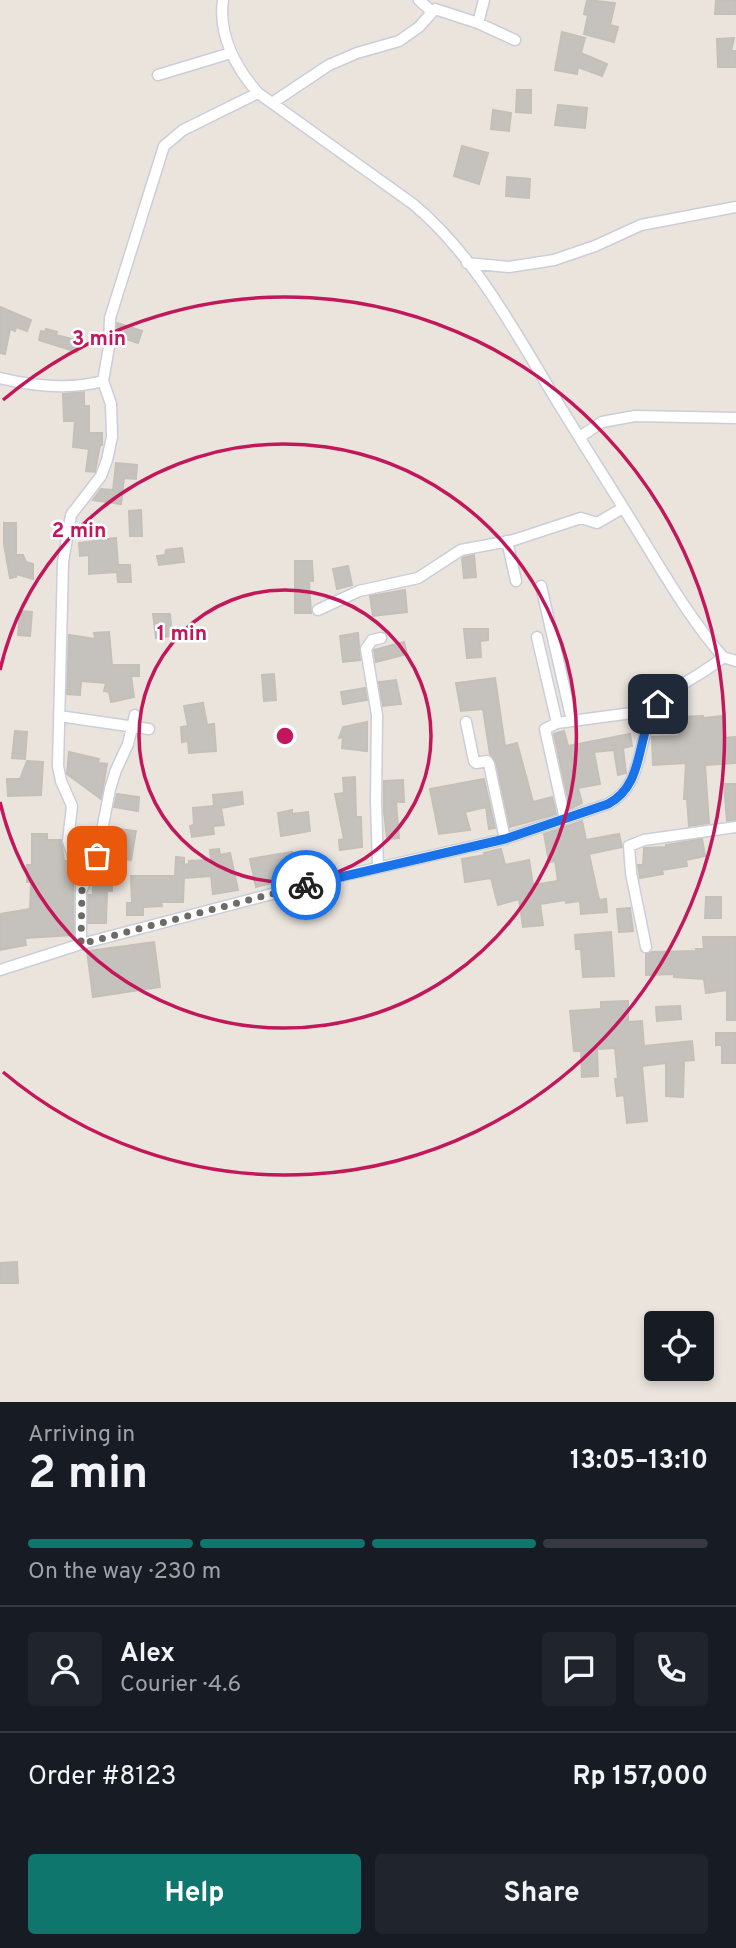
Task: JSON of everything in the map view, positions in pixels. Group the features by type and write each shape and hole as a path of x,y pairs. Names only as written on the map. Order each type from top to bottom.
{"street":[{"path":"222,0 223,19 232,53 247,80 258,93 433,220 467,263 527,349 623,509 699,628 723,657 736,661"},
{"path":"419,0 432,12"},
{"path":"478,23 484,0"},
{"path":"272,103 329,65 357,53 399,41 419,27 432,12 440,9 515,40"},
{"path":"158,75 232,53"},
{"path":"81,944 82,889 68,841 72,806 59,771 63,562 71,515 101,476 112,438 111,404 103,381 109,347 110,318 164,146 183,130 258,93"},
{"path":"467,263 509,267 554,260 595,246 641,225 736,207"},
{"path":"0,378 22,383 65,386 103,381"},
{"path":"580,437 602,422 635,416 736,418"},
{"path":"318,610 348,595 418,578 461,550 507,541 581,518 593,523 601,522 623,509"},
{"path":"507,541 516,581"},
{"path":"541,586 572,721"},
{"path":"537,637 557,723"},
{"path":"378,867 377,715 366,649 372,640 382,638"},
{"path":"0,970 81,944 378,867 505,839 608,804 625,793 634,774 654,710 666,696 704,673 723,657"},
{"path":"565,818 545,734 548,726 654,710"},
{"path":"82,889 97,856 116,770 134,727 135,715"},
{"path":"59,716 149,729"},
{"path":"466,722 474,761 487,761 489,764 505,839"},
{"path":"646,947 631,873 629,846 644,840 736,827"}],"building":[{"path":"587,0 615,3 610,25 618,27 614,42 584,34 588,15 584,14"},
{"path":"716,0 736,0 736,14 715,14"},
{"path":"562,32 585,38 581,53 607,64 602,76 578,67 577,74 555,70"},
{"path":"734,38 731,51 736,51 736,67 718,67 717,39"},
{"path":"517,90 531,90 531,113 516,112"},
{"path":"558,105 587,108 585,128 555,125"},
{"path":"493,110 511,113 509,131 491,129"},
{"path":"462,146 488,153 479,184 454,176"},
{"path":"507,177 530,179 529,198 506,196"},
{"path":"0,307 31,320 27,331 16,327 15,331 10,329 5,354 0,353"},
{"path":"117,323 142,331 138,343 117,336"},
{"path":"46,329 57,332 56,335 80,341 77,352 39,340 41,331 45,332"},
{"path":"84,392 84,406 89,406 89,433 102,433 102,445 95,472 86,471 89,449 73,447 75,421 64,421 63,394"},
{"path":"116,463 137,465 136,479 124,478 121,504 93,500 101,489 113,490"},
{"path":"141,510 142,536 130,536 129,511"},
{"path":"4,523 16,523 16,555 23,555 26,562 33,564 33,579 16,574 16,577 10,578 4,544"},
{"path":"116,538 118,565 130,565 131,582 118,582 117,572 89,574 89,555 80,556 79,543"},
{"path":"182,548 184,562 159,565 157,556 165,555 166,550"},
{"path":"474,555 476,577 464,578 462,558"},
{"path":"295,561 312,561 313,581 309,581 311,613 295,613"},
{"path":"348,566 352,585 337,589 333,569"},
{"path":"405,590 407,612 373,616 370,596"},
{"path":"20,611 32,612 30,636 18,635"},
{"path":"153,614 170,614 172,636 156,638"},
{"path":"464,629 488,629 488,640 480,641 481,657 467,658"},
{"path":"109,632 112,665 139,665 139,676 131,676 134,697 111,702 109,692 104,691 106,683 81,681 80,695 67,694 69,635 95,639 94,633"},
{"path":"358,633 360,660 343,662 340,636"},
{"path":"404,642 407,654 376,662 374,650"},
{"path":"274,674 276,700 264,701 262,675"},
{"path":"495,678 505,746 517,743 533,802 552,797 556,814 510,827 496,762 490,754 483,709 461,711 456,683"},
{"path":"396,680 401,704 383,706 379,682"},
{"path":"365,688 367,700 343,704 341,692"},
{"path":"203,703 207,725 214,724 216,751 189,753 188,741 182,742 181,727 188,726 184,706"},
{"path":"722,716 725,738 736,737 736,763 705,765 709,823 689,826 687,799 684,799 686,763 653,765 652,737 679,736 678,717"},
{"path":"367,722 367,751 342,748 343,737 339,738 343,727"},
{"path":"15,731 27,732 25,759 12,758"},
{"path":"564,731 568,746 630,734 632,746 623,748 626,773 618,775 614,750 594,752 600,784 578,788 582,803 570,809 554,734"},
{"path":"69,752 99,759 98,763 107,764 101,799 67,774"},
{"path":"27,761 43,762 41,795 8,796 7,779 20,779"},
{"path":"355,777 356,817 361,817 362,847 340,850 339,840 344,839 335,794 344,793 343,778"},
{"path":"484,779 495,828 489,829 486,807 465,812 470,830 439,834 430,789"},
{"path":"403,780 404,802 396,802 399,838 387,839 384,781"},
{"path":"724,784 736,784 736,820 727,821"},
{"path":"242,792 243,804 221,808 224,825 213,826 214,834 192,837 190,826 194,825 193,808 214,806 213,795"},
{"path":"117,794 139,797 138,811 114,807"},
{"path":"292,810 292,814 308,812 310,831 281,836 278,813"},
{"path":"582,821 586,840 619,834 622,847 589,854 599,900 606,899 607,912 581,914 580,901 566,903 565,900 540,904 543,925 523,927 519,899 498,905 491,878 465,882 462,859 501,849 505,865 529,860 533,885 558,881 555,861 549,862 544,834"},
{"path":"110,828 136,831 131,860 105,856"},
{"path":"32,834 47,834 47,840 61,840 64,861 67,861 68,874 71,874 73,882 74,935 25,938 26,945 0,950 0,914 30,909 31,882 27,882 27,865 32,865"},
{"path":"702,839 705,856 686,860 687,866 662,870 663,874 640,878 638,865 643,865 644,848 666,847"},
{"path":"219,849 220,855 230,853 238,890 213,894 211,876 184,878 183,902 161,902 162,906 143,907 143,915 127,915 127,903 132,903 131,876 175,876 176,857 184,858 184,865 189,864 189,861 211,860 210,850"},
{"path":"292,852 298,876 256,887 250,859"},
{"path":"96,875 112,875 112,891 107,891 106,923 88,923 88,895 93,895"},
{"path":"706,897 721,897 721,918 705,918"},
{"path":"630,908 633,931 619,932 617,909"},
{"path":"611,932 614,976 583,977 581,949 576,949 575,935"},
{"path":"703,937 736,937 736,1020 727,1020 727,990 706,993 704,979 674,977 674,974 646,975 646,954 704,949"},
{"path":"154,942 160,987 93,997 87,951"},
{"path":"628,1001 628,1022 642,1021 644,1046 692,1041 694,1060 684,1061 683,1097 666,1096 666,1063 642,1066 647,1121 627,1123 624,1095 617,1096 615,1048 597,1049 598,1076 582,1077 581,1051 574,1051 570,1011 601,1009 601,1002"},
{"path":"680,1006 681,1019 657,1021 656,1007"},
{"path":"716,1033 736,1033 736,1063 722,1063 722,1045 716,1045"},
{"path":"17,1262 18,1283 0,1283 0,1263"}],"way so far":[{"path":"97,856 82,889 81,944 306,885"}],"route":[{"path":"306,885 505,839 620,798 629,787 650,719 658,704"}]}
